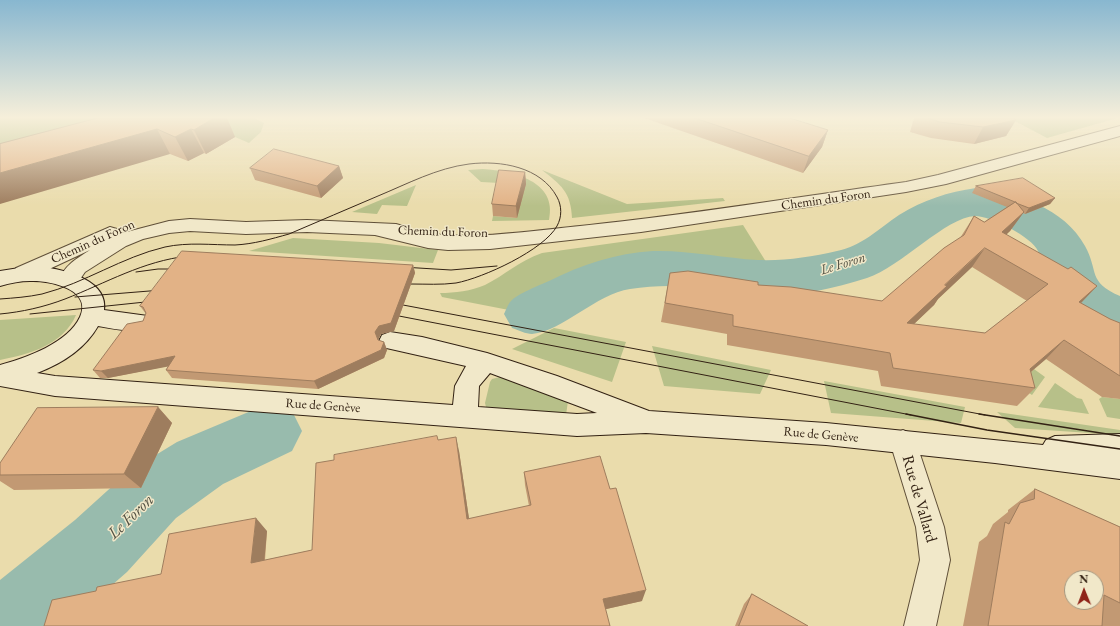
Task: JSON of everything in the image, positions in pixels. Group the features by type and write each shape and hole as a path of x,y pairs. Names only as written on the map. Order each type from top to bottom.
{"street":[{"name":"Chemin du Foron","path":"69,280 72,273 78,267 101,252 125,239 156,229 190,225 246,228 307,226 382,231 428,241 448,243 527,238 690,220 906,188 1063,147"},
{"name":"Chemin du Foron","path":"24,273 125,226 165,216 198,213 221,213 258,216 307,226"},
{"name":"Rue de Genève","path":"0,376 36,364 52,356 79,336 94,308 92,296 86,290 69,280 52,275 24,273 1,278"},
{"path":"91,316 111,320 140,322"},
{"name":"Rue de Genève","path":"390,341 425,346 486,362 646,422"},
{"path":"469,417 464,403 464,390 475,372 486,362"},
{"name":"Rue de Genève","path":"0,376 55,386 577,425 646,422 902,442 1120,467"},
{"name":"Rue de Vallard","path":"902,442 930,527 935,560 920,626"},
{"name":"Rue de Genève","path":"995,452 1120,446"}],"green space":[{"path":"0,147 170,147 0,174"},
{"path":"483,169 507,172 531,181 540,187 547,196 550,207 549,220 492,221 493,216 517,218 500,183 481,182 468,170"},
{"path":"542,170 627,204 723,198 725,201 572,218 570,202 564,190 555,180"},
{"path":"416,185 407,206 382,205 377,214 352,212"},
{"path":"743,225 768,265 659,262 628,265 591,276 514,311 442,297 440,293 463,291 485,285 526,260 542,253"},
{"path":"293,238 379,243 438,250 433,263 249,251"},
{"path":"76,315 63,334 54,341 23,355 0,360 0,320"},
{"path":"554,328 626,342 612,382 512,349"},
{"path":"652,346 771,370 760,394 664,386"},
{"path":"1016,356 1045,377 1032,395 1016,384"},
{"path":"500,377 568,401 566,415 491,409 486,407 485,403 490,382 492,379"},
{"path":"824,381 965,407 961,423 831,413"},
{"path":"1055,383 1077,398 1082,399 1089,414 1038,407"},
{"path":"1102,397 1120,399 1120,419 1107,417 1099,399"},
{"path":"997,412 1120,430 1120,435 1015,428"}],"building":[{"path":"0,147 92,147 0,173"},
{"path":"783,147 815,147 809,156"},
{"path":"274,149 339,166 317,186 250,168"},
{"path":"499,170 525,172 516,206 492,204"},
{"path":"1023,178 1055,198 1029,208 976,186"},
{"path":"1016,202 1024,212 1002,232 1068,269 1071,267 1097,286 1079,302 1120,323 1120,376 1064,340 1030,369 1035,388 893,368 890,353 733,326 733,315 665,303 670,273 688,271 758,282 758,285 791,287 882,301 944,248 964,235 974,216 984,222","holes":["985,248 1048,284 985,333 907,323"]},
{"path":"182,251 413,265 391,323 379,326 375,332 378,340 384,342 381,350 314,381 166,370 175,356 101,371 93,370 127,324 143,321 146,313 143,307 140,306"},
{"path":"158,407 124,474 0,475 0,463 37,408"},
{"path":"437,436 438,440 456,437 467,519 531,505 524,472 600,456 610,489 616,488 646,590 603,599 610,626 44,626 52,600 96,591 97,587 161,574 169,534 256,518 251,563 312,550 316,463 334,460 334,455"},
{"path":"1035,489 1120,527 1120,603 1104,595 1104,570 1064,570 1064,610 1103,610 1102,626 988,626 1005,522 1009,524 1020,503 1034,499"},
{"path":"752,594 808,626 739,626"}],"waterway":[{"name":"Le Foron","path":"531,314 597,280 631,271 686,269 743,277 771,278 807,275 841,268 872,256 916,226 945,209 960,204 976,202 992,204 1021,215 1050,234 1062,248 1070,279 1079,295 1093,306 1120,318"},
{"name":"Le Foron","path":"6,626 101,546 152,495 200,463 270,431"}],"tram line":[{"path":"0,299 37,295 58,289 149,251 165,247 191,244 235,245 262,241 289,234 422,177 457,166 494,163 519,168 531,172 541,179 550,187 557,197 561,212 557,226 540,244 512,262 468,280 456,283 411,284"},
{"path":"0,314 49,304 65,299 125,273 156,263 188,256"},
{"path":"402,267 451,270 497,266"},
{"path":"136,272 158,269 179,269"},
{"path":"75,297 162,290"},
{"path":"30,314 155,301"},
{"path":"403,305 983,415"},
{"path":"399,316 911,415"},
{"path":"906,414 987,430 1120,449"},
{"path":"979,414 983,415"},
{"path":"983,415 1120,436"}]}
